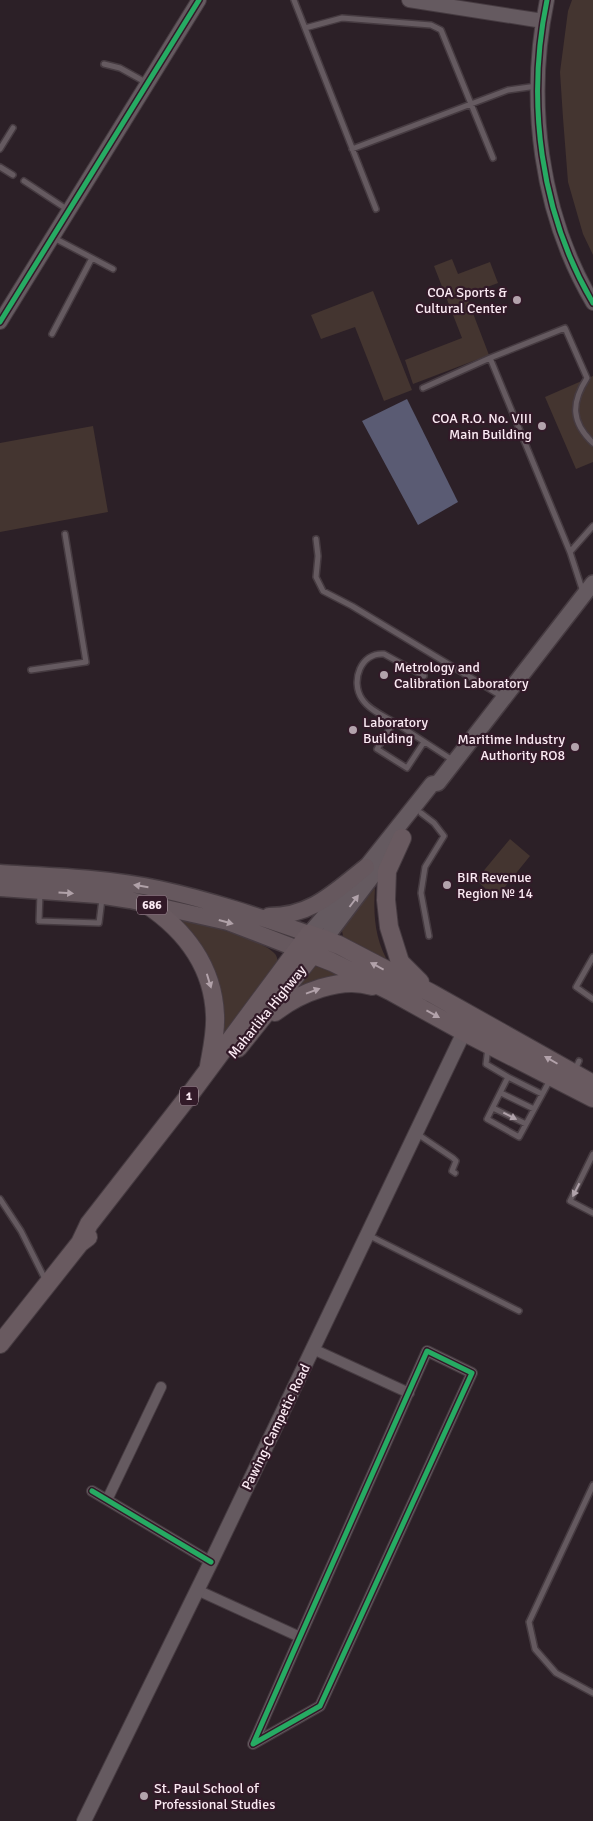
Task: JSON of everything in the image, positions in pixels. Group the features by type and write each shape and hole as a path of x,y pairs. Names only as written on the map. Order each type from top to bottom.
{"highway":[{"path":"402,838 387,871 386,900 389,932 400,962 431,993"},
{"name":"686","path":"146,904 165,916 192,948 204,967 212,990 215,1016 208,1070"},
{"path":"306,952 317,936 576,1067 593,1084"},
{"name":"Maharlika Highway","path":"306,952 390,991 464,1032 593,1098"},
{"name":"Maharlika Highway","path":"80,1243 97,1230 217,1074 257,1026 306,952"},
{"name":"Maharlika Highway","path":"0,1344 80,1243 89,1224 208,1070 306,952"},
{"name":"1","path":"257,1026 288,1002 318,989 342,984 368,984 390,991"}],"main road":[{"name":"686","path":"317,936 402,838 439,791 438,783 454,761 593,583"},
{"name":"686","path":"317,936 366,867 432,784 438,783"},
{"name":"686","path":"256,916 286,916 312,908 366,867"},
{"name":"686","path":"0,873 95,880 141,886 206,901 317,936"},
{"name":"686","path":"0,888 102,896 146,904 228,922 306,952"}],"street":[{"path":"0,322 199,0"},
{"path":"410,0 542,21"},
{"path":"547,0 542,21 537,86 542,150 550,195 561,230 574,264 593,303"},
{"name":"Pawing-Campetic Road","path":"84,1821 211,1562 464,1032"},
{"path":"313,1349 409,1393"},
{"path":"428,1351 472,1373 320,1706 253,1744 300,1637 428,1351"},
{"path":"107,1500 161,1387"},
{"path":"92,1491 211,1562"},
{"path":"197,1590 300,1637"}],"lane":[{"path":"294,0 376,210"},
{"path":"304,28 342,18 431,25 441,30 493,158"},
{"path":"104,64 120,68 147,83"},
{"path":"352,149 508,90 537,86"},
{"path":"0,149 13,128"},
{"path":"0,168 13,175"},
{"path":"24,181 69,210"},
{"path":"52,237 112,270"},
{"path":"52,334 92,258"},
{"path":"423,388 490,358 565,328 590,377 578,396 576,408 577,424 593,443"},
{"path":"490,358 570,552 584,595"},
{"path":"570,552 593,526"},
{"path":"31,670 86,662 64,534"},
{"path":"316,540 318,556 316,577 323,591 352,606 504,697"},
{"path":"424,676 384,654 377,653 361,665 357,681 359,694 368,705 454,761"},
{"path":"394,722 378,749 407,768 424,742"},
{"path":"421,813 434,823 444,836 425,867 421,893 430,936"},
{"path":"40,891 38,921 99,924 102,896"},
{"path":"593,957 576,987 593,999"},
{"path":"488,1044 486,1064 542,1094"},
{"path":"508,1077 487,1119 519,1137 552,1077"},
{"path":"501,1093 534,1109"},
{"path":"493,1108 526,1124"},
{"path":"416,1133 454,1158 456,1164 452,1171 455,1173"},
{"path":"593,1154 570,1201 593,1213"},
{"path":"0,1200 21,1231 48,1284"},
{"path":"368,1235 519,1311"},
{"path":"593,1486 529,1622 535,1650 556,1672 593,1693"}],"shaded area":[{"path":"572,0 593,0 593,255 583,234 568,182 560,72 568,11"},
{"path":"452,259 458,274 490,262 498,283 466,295 489,355 413,384 405,360 462,338 434,266"},
{"path":"373,291 412,390 384,401 355,327 321,339 311,315"},
{"path":"593,376 593,462 576,469 545,397"},
{"path":"93,426 108,512 0,532 0,443"},
{"path":"510,839 530,856 496,898 476,880"},
{"path":"375,888 376,928 381,947 390,965 344,940 342,931 344,925"},
{"path":"183,920 217,928 257,942 277,957 278,963 224,1034 181,924"},
{"path":"314,961 349,974 289,995"}],"water":[{"path":"407,399 458,502 418,525 362,421"}],"cycle path":[{"path":"0,322 199,0"},
{"path":"547,0 541,38 538,77 538,117 542,156 560,232 575,268 593,303"},
{"path":"427,1351 472,1373 320,1706 253,1744 427,1351"},
{"path":"92,1491 211,1562"}],"place":[{"name":"COA Sports & Cultural Center","path":"517,300"},
{"name":"COA R.O. No. VIII Main Building","path":"542,426"},
{"name":"Metrology and Calibration Laboratory","path":"384,675"},
{"name":"Laboratory Building","path":"353,730"},
{"name":"Maritime Industry Authority RO8","path":"575,747"},
{"name":"BIR Revenue Region № 14","path":"447,885"},
{"name":"St. Paul School of Professional Studies","path":"144,1796"}]}
